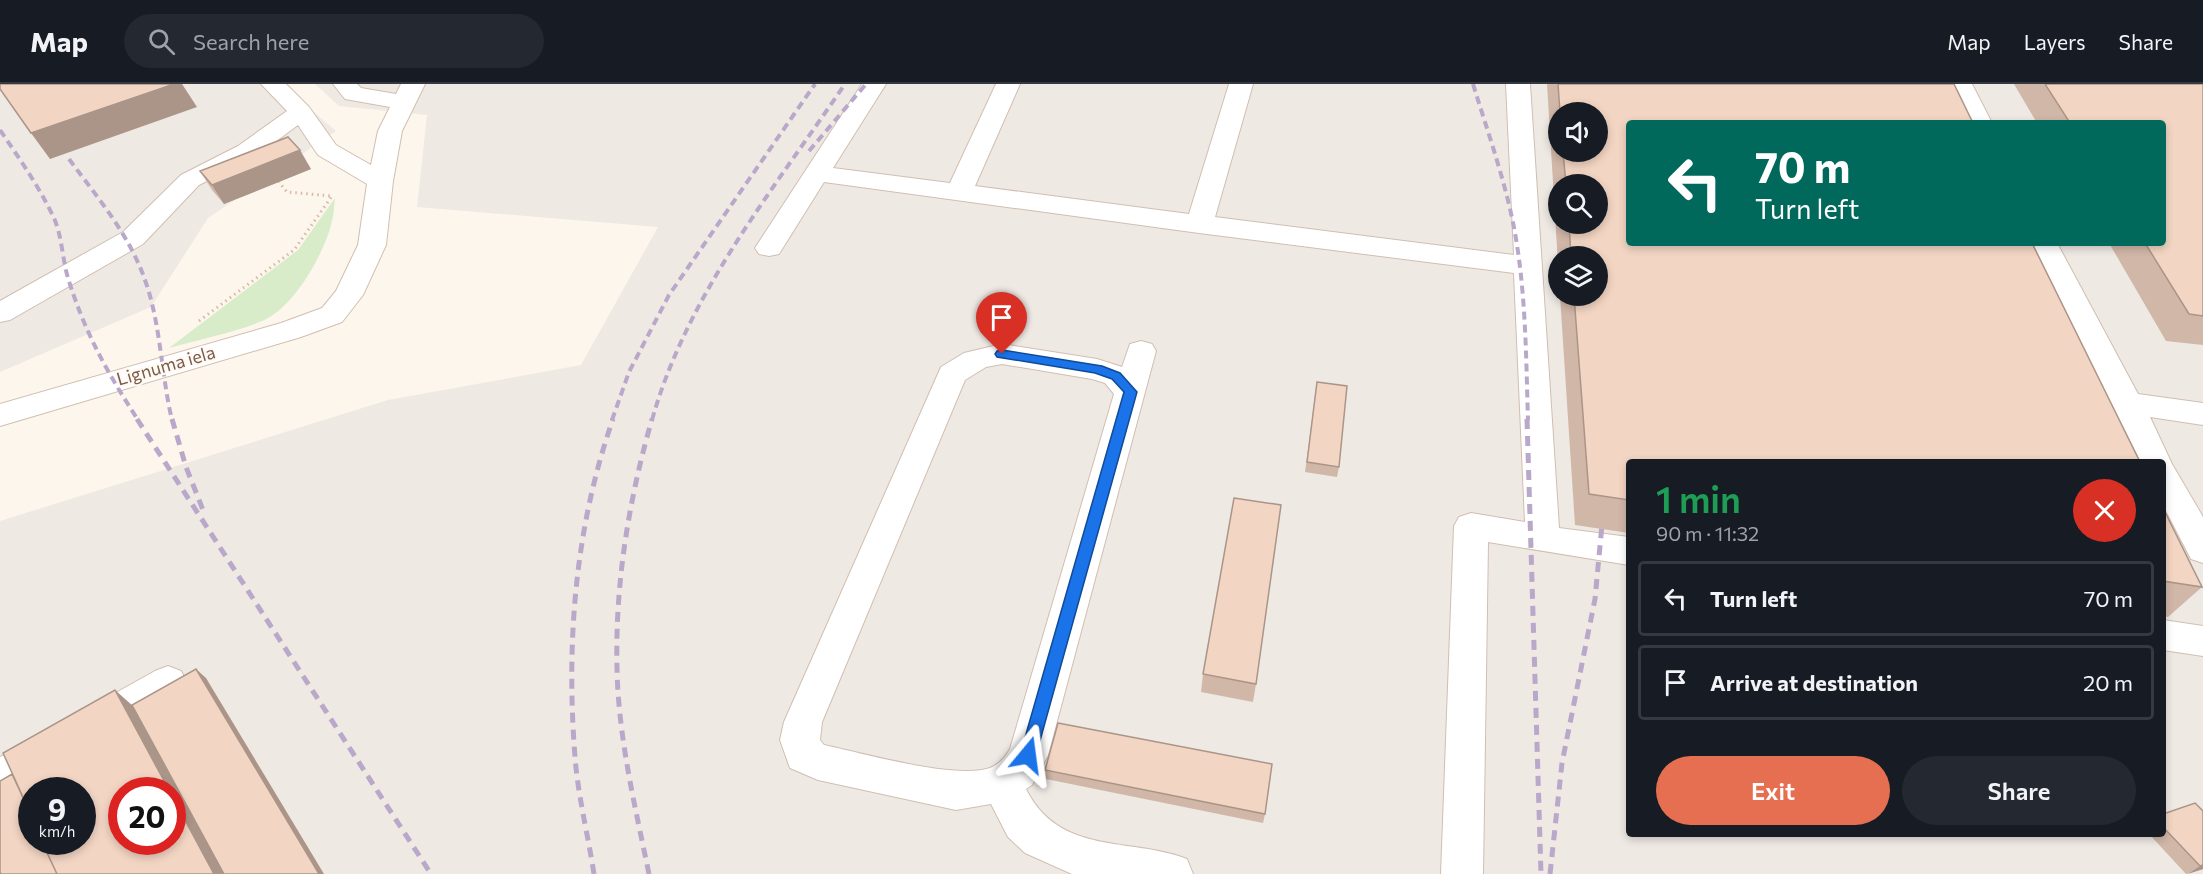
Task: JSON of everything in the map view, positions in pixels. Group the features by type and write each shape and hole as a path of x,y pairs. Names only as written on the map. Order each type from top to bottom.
{"street":[{"path":"273,84 302,112 327,150 380,181 390,131 408,93 353,94 345,84"},
{"path":"769,248 874,84"},
{"path":"959,192 1008,84"},
{"path":"1199,225 1241,84"},
{"path":"1518,84 1544,539"},
{"path":"1960,84 1978,120"},
{"path":"0,313 134,238 190,180 247,151 302,112"},
{"path":"817,173 1199,225 1528,266"},
{"name":"Lignuma iela","path":"0,415 291,330 332,315 349,295 372,245 380,181"},
{"path":"2045,246 2155,459"},
{"path":"1130,392 1116,376 1097,369 1002,354 984,356 965,363 952,374 803,722 800,740 804,755 818,762 956,791 980,789 1002,783 1018,772 1028,755 1130,392 1141,351"},
{"path":"2127,404 2203,414"},
{"path":"2166,479 2203,549"},
{"path":"1462,874 1471,526 1626,551"},
{"path":"2166,635 2203,641"},
{"path":"0,778 168,682"},
{"path":"1002,783 1026,828 1080,865 1172,874"}],"path":[{"path":"194,325 294,250 332,196 287,192 279,182"}],"shaded area":[{"path":"0,84 281,84 336,131 208,218 151,307 0,372"},
{"path":"315,84 2203,84 2203,874 0,874 0,521 388,400 581,365 658,227 417,207 427,115 339,106"}],"green space":[{"path":"335,198 332,221 315,264 296,293 274,315 251,325 169,348 298,250"}],"building":[{"path":"0,84 174,84 31,133 0,89"},
{"path":"1558,84 1954,84 1972,120 1626,120 1626,246 2033,246 2139,459 1626,459 1626,500 1589,494 1575,306 1608,306 1608,246 1570,246 1570,234 1608,234 1608,174 1565,174 1564,162 1608,162 1608,102 1559,102"},
{"path":"2045,84 2203,84 2203,316 2189,314 2147,246 2166,246 2166,120 2068,120"},
{"path":"288,137 300,150 212,185 200,171"},
{"path":"1317,382 1347,386 1339,467 1307,462"},
{"path":"1234,498 1281,505 1256,684 1203,674"},
{"path":"2166,514 2202,587 2166,581"},
{"path":"196,669 319,874 224,874 186,804 186,777 171,777 132,705"},
{"path":"115,690 162,777 108,777 108,855 186,855 186,822 214,874 57,874 48,855 96,855 96,777 18,777 18,786 3,753"},
{"path":"1058,723 1272,764 1265,814 1045,770"},
{"path":"12,774 18,787 18,855 48,855 57,874 1,874 0,781"},
{"path":"2195,803 2203,811 2203,865 2200,866 2166,830 2166,813"}],"railway":[{"path":"612,420 629,372 669,295 815,84"},
{"path":"652,420 667,374 709,287 762,204 845,84"},
{"path":"809,151 866,84"},
{"path":"1473,84 1502,177 1519,256 1526,350 1528,420"},
{"path":"0,130 35,183 53,216 68,278 89,334 138,420"},
{"path":"69,159 121,232 145,280 158,332 172,420"},
{"path":"137,419 431,874"},
{"path":"172,419 186,467 203,510"},
{"path":"594,874 576,772 572,714 573,628 576,586 590,501 613,419"},
{"path":"649,874 620,719 617,636 621,573 630,510 652,419"},
{"path":"1527,419 1541,874"},
{"path":"1550,874 1562,763 1595,599 1603,514"}],"route":[{"path":"1002,354 1097,369 1116,376 1130,392 1028,755"}]}
